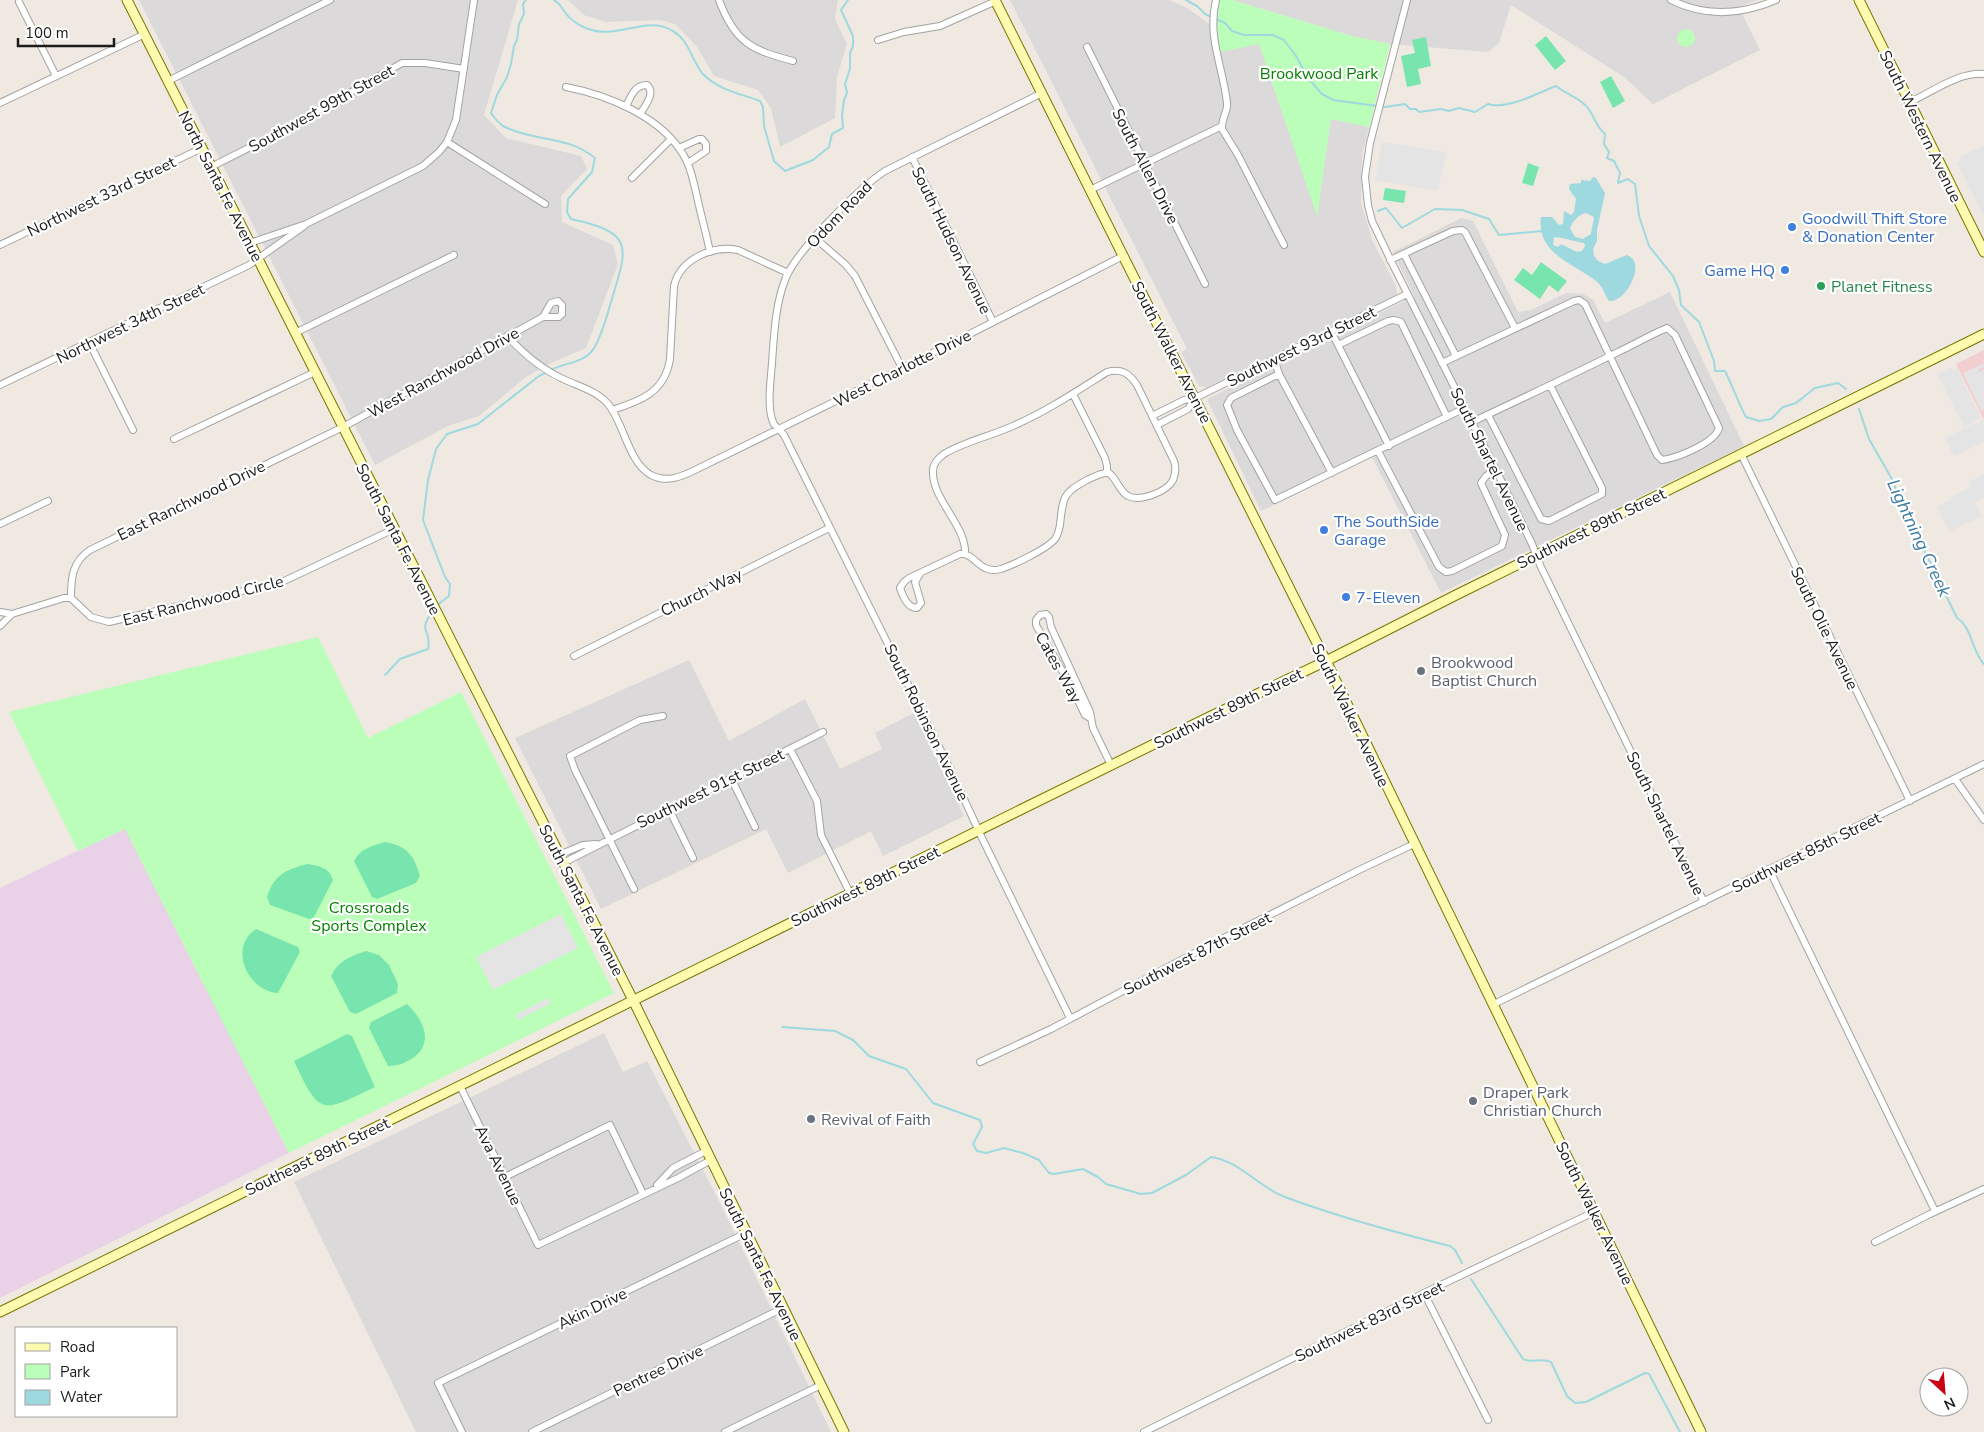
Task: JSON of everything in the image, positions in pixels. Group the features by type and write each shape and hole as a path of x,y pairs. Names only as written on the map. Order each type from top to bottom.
{"main road":[{"name":"North Santa Fe Avenue","path":"128,0 315,372"},
{"name":"South Walker Avenue","path":"995,0 1326,661 1701,1432"},
{"name":"South Western Avenue","path":"1859,0 1984,252"},
{"name":"Southwest 89th Street","path":"633,1000 1326,661 1984,334"},
{"name":"South Santa Fe Avenue","path":"315,372 633,1000 844,1432"},
{"name":"Southeast 89th Street","path":"0,1312 633,1000"}],"street":[{"path":"168,80 330,0"},
{"path":"250,243 306,224 422,166 435,156 447,142 458,112 474,0"},
{"path":"720,0 730,25 750,45 767,54 793,61"},
{"path":"878,40 904,32 940,26 995,0"},
{"path":"1090,190 1222,126 1227,111 1227,103 1212,32 1213,10 1216,0"},
{"name":"South Shartel Avenue","path":"1406,0 1366,161 1366,190 1372,221 1496,470 1704,902"},
{"path":"1671,0 1697,10 1720,13 1747,10 1776,0"},
{"path":"19,2 56,76"},
{"path":"0,103 145,34"},
{"name":"South Allen Drive","path":"1087,47 1205,284"},
{"name":"Southwest 99th Street","path":"211,166 288,128 402,63 424,63 464,69"},
{"path":"1910,102 1958,78 1974,74 1984,74"},
{"path":"626,106 636,88 641,85 647,85 650,88 651,94 640,114"},
{"path":"566,87 591,92 626,106 640,114 671,139 679,148 688,163 710,252"},
{"name":"Odom Road","path":"779,429 775,425 772,414 771,378 775,324 788,273 798,257 868,183 885,171 1042,93"},
{"path":"1222,126 1284,245"},
{"path":"632,178 671,139"},
{"path":"679,148 699,139 702,139 706,144 706,151 688,163"},
{"path":"447,142 545,204"},
{"name":"Northwest 33rd Street","path":"0,245 202,148"},
{"name":"South Hudson Avenue","path":"912,157 993,322"},
{"name":"Northwest 34th Street","path":"0,385 232,274 258,259 306,224"},
{"path":"1390,260 1453,231 1462,230 1465,232 1516,328"},
{"path":"815,238 846,265 855,276 902,368"},
{"path":"508,336 543,367 605,400 612,410 644,398 663,381 668,371 670,359 675,280 686,266 710,252 725,249 738,250 788,273"},
{"path":"1404,254 1456,356"},
{"path":"296,333 454,255"},
{"name":"West Charlotte Drive","path":"612,410 633,453 648,472 658,478 679,477 902,368 1124,256"},
{"name":"Southwest 93rd Street","path":"1152,416 1184,400 1195,398 1407,294"},
{"path":"1442,363 1579,300 1585,304 1610,356 1657,455 1662,460 1676,457 1712,440 1718,434 1719,428 1675,335 1667,328 1659,331 1610,356 1472,422"},
{"name":"West Ranchwood Drive","path":"343,427 543,317"},
{"path":"1338,345 1388,321 1400,322 1447,417"},
{"path":"1331,331 1389,446"},
{"path":"89,342 133,430"},
{"path":"1274,359 1279,374 1332,473"},
{"path":"965,554 964,542 934,482 932,472 938,458 947,452 1015,425 1073,394 1108,372 1118,370 1128,374 1134,380 1176,468 1172,482 1164,489 1139,498 1127,495 1107,472"},
{"path":"174,439 315,372"},
{"path":"1279,374 1231,398 1227,407 1237,430 1275,500 1465,408"},
{"path":"1488,415 1541,519 1549,521 1602,494 1602,488 1550,385"},
{"path":"1073,394 1105,458 1107,472"},
{"name":"Southwest 93rd Street","path":"1157,425 1188,409 1195,398"},
{"name":"East Ranchwood Drive","path":"71,598 71,578 75,565 90,550 343,427"},
{"name":"South Robinson Avenue","path":"779,429 788,443 940,747 1070,1018"},
{"path":"1378,451 1439,567 1442,571 1446,572 1452,571 1502,546 1506,535 1481,483 1486,476 1496,470"},
{"name":"South Olie Avenue","path":"1741,454 1910,801"},
{"path":"920,574 915,582 921,603 914,608 908,604 900,588 904,582 920,574 960,554 965,554 982,567 995,570 1049,544 1055,539 1058,532 1065,494 1075,486 1107,472"},
{"path":"0,524 48,502"},
{"name":"Church Way","path":"574,656 829,528"},
{"name":"East Ranchwood Circle","path":"71,598 86,613 97,620 109,622 123,620 282,582 394,529"},
{"path":"0,612 12,614 64,598 71,598"},
{"path":"0,626 12,614"},
{"name":"Cates Way","path":"1076,689 1051,627 1049,617 1046,614 1040,615 1036,620 1036,625 1090,712 1090,718 1111,765"},
{"path":"634,890 575,770 570,756 640,720 663,716"},
{"name":"Southwest 91st Street","path":"561,859 583,845 597,844 609,839 823,732"},
{"path":"790,749 817,802 821,834 850,893"},
{"name":"Southwest 85th Street","path":"1492,1005 1984,764"},
{"path":"731,778 755,827"},
{"path":"1955,779 1984,820"},
{"path":"669,809 693,858"},
{"name":"Southwest 87th Street","path":"980,1062 1051,1029 1359,870 1414,844"},
{"path":"1769,869 1935,1211"},
{"name":"Ava Avenue","path":"460,1086 538,1245 643,1194"},
{"path":"504,1177 610,1125 643,1194 708,1155"},
{"path":"654,1188 674,1168 708,1155"},
{"path":"1875,1242 1935,1211 1984,1189"},
{"name":"Southwest 83rd Street","path":"1144,1432 1424,1293 1594,1212"},
{"name":"Akin Drive","path":"462,1432 438,1383 746,1232"},
{"path":"1424,1293 1488,1420"},
{"name":"Pentree Drive","path":"532,1432 783,1308"},
{"path":"725,1432 821,1385"}],"shaded area":[{"path":"139,0 518,0 484,115 506,138 581,156 587,169 561,196 562,222 613,245 618,264 586,348 553,362 526,377 479,416 448,426 375,465"},
{"path":"568,0 838,0 835,19 847,44 837,77 835,118 780,147 771,108 758,90 714,76 697,47 675,24 660,20 605,22 584,15"},
{"path":"1010,0 1169,0 1187,8 1215,28 1259,44 1317,215 1331,118 1369,127 1362,155 1361,203 1373,242 1396,286 1397,295 1207,387 1199,386 1181,352 1187,349"},
{"path":"1232,0 1758,0 1739,7 1760,50 1653,104 1624,77 1511,5 1499,43 1488,52 1390,44 1352,36"},
{"path":"1382,142 1446,152 1438,191 1375,180"},
{"path":"1984,145 1984,217 1957,163 1961,161 1960,157"},
{"path":"1461,218 1473,221 1518,312 1531,310 1566,293 1583,294 1593,300 1605,323 1670,292 1744,446 1441,593 1372,457 1261,511 1207,399 1414,296 1393,252"},
{"path":"1984,350 1984,418 1983,418 1956,364"},
{"path":"1984,363 1984,367 1978,370 1979,372 1984,369 1984,409 1981,411 1963,373"},
{"path":"1951,367 1953,370 1957,368 1981,418 1964,427 1937,374"},
{"path":"1984,419 1984,442 1954,456 1945,438 1977,422 1981,427 1979,422"},
{"path":"1984,474 1984,497 1975,502 1982,516 1949,532 1937,507 1952,499 1951,497 1971,487 1969,482"},
{"path":"689,660 729,741 805,699 840,769 882,749 875,733 914,713 964,816 883,856 871,831 788,873 766,829 601,909 515,738"},
{"path":"125,828 289,1153 0,1298 0,888"},
{"path":"561,914 578,948 493,990 476,957"},
{"path":"548,998 551,1003 518,1020 515,1015"},
{"path":"604,1033 623,1072 647,1061 719,1201 831,1432 416,1432 294,1182"}],"green space":[{"name":"Brookwood Park","path":"1220,0 1232,0 1352,36 1390,44 1369,127 1331,119 1317,216 1259,44 1220,52 1215,28"},
{"path":"1686,29 1692,32 1695,38 1692,44 1686,47 1680,44 1677,38 1680,32"},
{"path":"1546,36 1566,61 1555,70 1535,45"},
{"path":"1426,37 1431,66 1418,69 1421,84 1407,87 1401,56 1415,53 1412,40"},
{"path":"1611,76 1625,101 1613,108 1600,82"},
{"path":"1528,163 1539,167 1533,186 1522,183"},
{"path":"1385,188 1406,191 1404,203 1383,200"},
{"path":"1541,262 1567,281 1558,292 1549,285 1540,299 1514,280 1523,268 1532,275"},
{"name":"Crossroads Sports Complex","path":"318,637 368,738 461,692 614,993 289,1153 125,829 78,851 9,712"},
{"path":"385,842 404,849 415,862 420,876 416,883 377,899 372,897 354,861 363,850"},
{"path":"307,864 326,870 333,880 314,917 309,919 270,905 267,897 277,878 287,871"},
{"path":"256,929 298,947 300,952 278,993 258,985 250,977 245,967 242,957 243,946"},
{"path":"366,951 379,955 389,965 398,984 397,993 356,1014 350,1012 331,976 337,966 345,960"},
{"path":"407,1004 422,1024 425,1038 424,1045 420,1052 410,1060 398,1065 388,1066 369,1028 371,1022"},
{"path":"347,1034 352,1036 375,1087 343,1102 324,1105 317,1101 310,1092 294,1061"}],"water":[{"path":"1593,177 1596,178 1605,193 1597,230 1597,241 1593,249 1594,256 1598,261 1605,264 1627,255 1632,258 1635,264 1634,275 1629,287 1625,293 1615,300 1609,301 1598,283 1558,256 1544,240 1541,229 1541,217 1552,217 1559,225 1563,224 1564,211 1571,215 1574,212 1576,199 1569,189 1570,184 1581,183 1581,180 1590,181","holes":["1586,213 1594,217 1591,234 1583,239 1575,237 1570,228 1576,218","1554,237 1584,243 1585,246 1582,251 1577,252 1561,244 1558,247 1553,245"]}],"waterway":[{"name":"Lightning Creek","path":"526,0 523,4 524,14 519,24 517,40 507,77 497,95 491,113 497,121 516,132 562,142 585,151 595,158 592,172 568,199 567,212 571,219 607,230 616,237 621,245 623,255 608,313 595,347 583,358 551,370"},
{"name":"Lightning Creek","path":"554,0 559,3 573,20 588,29 602,32 652,25 662,26 677,34 686,44 698,68 708,79 729,90 760,101 763,107 764,126 774,161 785,171 813,160 829,147 832,134 843,128 842,115 847,93 845,84 850,69 850,53 853,46 853,36 841,10 848,0"},
{"name":"Lightning Creek","path":"1186,0 1197,6 1205,14 1225,23 1232,31 1244,35 1273,35 1284,40 1296,56 1308,78 1322,94 1333,100 1385,107 1405,104 1410,109 1416,109 1419,112 1441,109 1449,111 1459,108 1475,112 1488,104 1504,105 1513,103 1556,86 1584,104 1598,127 1605,134 1604,144 1609,152 1607,158 1614,161 1620,173 1618,183 1628,179 1635,184 1639,216 1649,246 1673,276 1679,290 1681,305 1699,322 1714,361 1715,371 1725,371 1746,417 1759,421 1771,419 1783,407 1796,403 1815,388 1838,383 1846,389"},
{"path":"1378,211 1386,208 1402,228 1435,209 1462,210 1489,219 1499,235 1542,231"},
{"name":"Lightning Creek","path":"436,606 449,596 450,584 445,577 423,520 428,480 436,449 447,434 478,424 539,376 547,372"},
{"name":"Lightning Creek","path":"1859,409 1869,439 1893,481 1898,496 1907,509 1908,517 1957,618 1966,627 1984,664"},
{"name":"Lightning Creek","path":"385,675 400,659 428,649 429,642 425,628 432,612"},
{"path":"782,1027 835,1031 853,1040 869,1056 906,1069 933,1103 980,1120 982,1127 973,1144 977,1151 986,1153 1004,1148 1039,1160 1049,1173 1054,1174 1083,1169 1106,1184 1141,1194 1152,1193 1186,1175 1211,1157 1221,1159 1240,1169 1275,1193 1285,1197 1366,1224 1450,1246 1455,1250 1462,1263"},
{"path":"1471,1279 1523,1359 1551,1362 1567,1396 1575,1403 1586,1402 1645,1373 1649,1374 1680,1432"}],"place":[{"name":"Goodwill Thift Store & Donation Center","path":"1792,227"},
{"name":"Game HQ","path":"1785,270"},
{"name":"Planet Fitness","path":"1821,286"},
{"name":"The SouthSide Garage","path":"1324,530"},
{"name":"7-Eleven","path":"1346,597"},
{"name":"Brookwood Baptist Church","path":"1421,671"},
{"name":"Draper Park Christian Church","path":"1473,1101"},
{"name":"Revival of Faith","path":"811,1119"}]}
